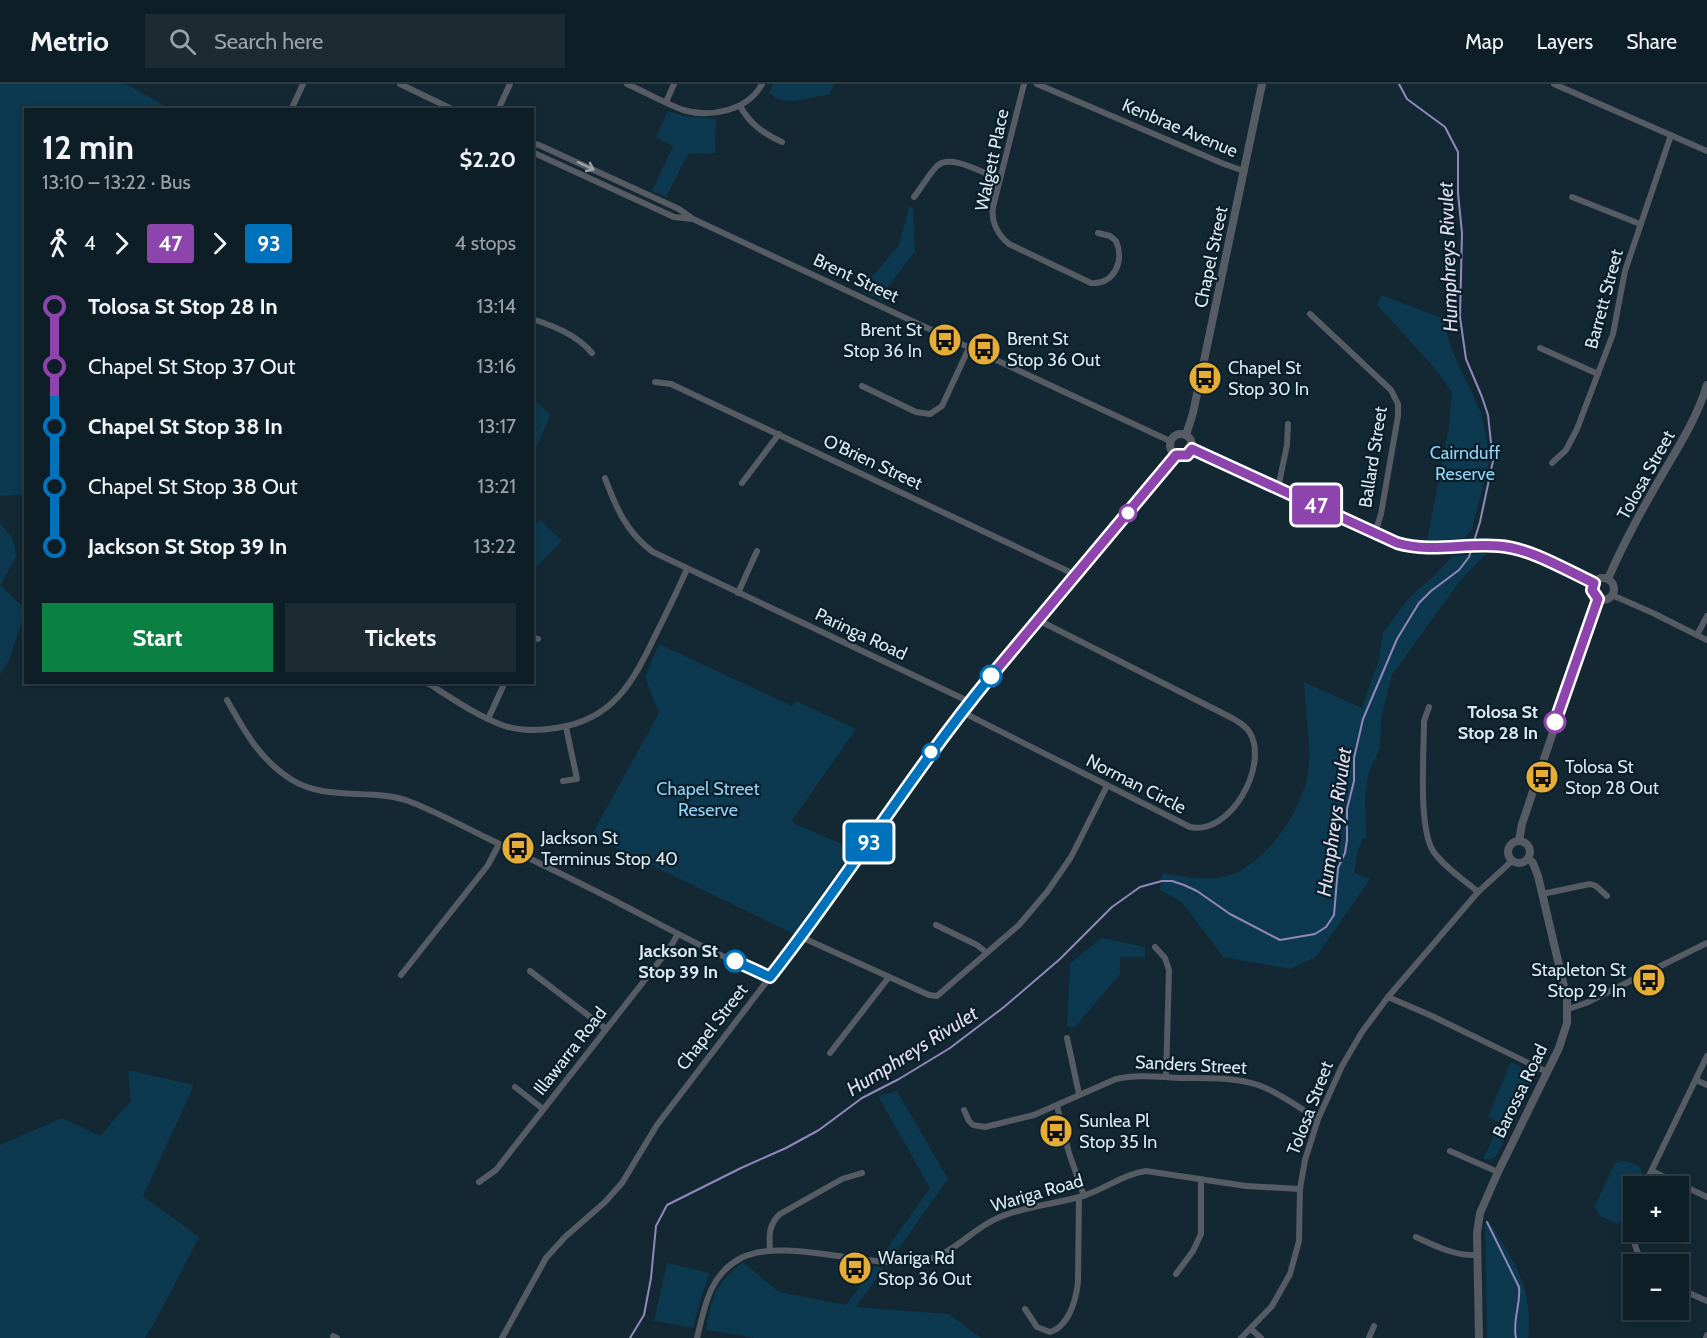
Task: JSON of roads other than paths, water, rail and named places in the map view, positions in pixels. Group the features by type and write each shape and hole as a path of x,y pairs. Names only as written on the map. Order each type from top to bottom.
{"street":[{"path":"292,108 303,84"},
{"path":"400,84 450,108"},
{"path":"499,108 510,84"},
{"path":"627,84 684,110 703,113 722,112 740,106 759,90 762,84"},
{"path":"666,102 674,84"},
{"name":"Walgett Place","path":"1024,84 993,214 999,234 1009,244 1091,283 1108,280 1115,273 1119,250 1114,238 1098,232"},
{"name":"Kenbrae Avenue","path":"1037,84 1245,171"},
{"name":"Chapel Street","path":"1185,435 1193,413 1262,84"},
{"path":"1554,84 1707,151"},
{"path":"740,106 747,118 761,130 782,142"},
{"name":"Barrett Street","path":"1552,463 1566,450 1577,429 1613,334 1625,271 1671,135"},
{"name":"Brent Street","path":"534,144 679,209 693,219 1170,441"},
{"name":"Brent Street","path":"534,153 674,217 693,219"},
{"path":"914,197 938,165 948,160 959,162 1000,179"},
{"path":"1572,197 1641,224"},
{"name":"Ballard Street","path":"1310,314 1391,390 1397,399 1398,416 1375,533"},
{"path":"534,320 568,334 580,341 592,353"},
{"path":"862,386 921,414 930,414 942,406 969,348"},
{"path":"1540,348 1598,374"},
{"name":"O'Brien Street","path":"655,382 671,384 1076,575"},
{"name":"Tolosa Street","path":"1608,579 1641,513 1698,411 1707,385"},
{"path":"1278,488 1287,445 1288,424"},
{"path":"742,483 779,434"},
{"path":"1178,434 1185,435 1191,439 1192,449 1187,455 1176,455 1171,451 1170,441 1178,434"},
{"path":"1192,449 1375,533 1409,546 1421,548 1507,547 1594,583"},
{"name":"Chapel Street","path":"502,1338 546,1258 622,1183 657,1125 801,937 924,762 962,712 1176,455"},
{"name":"Paringa Road","path":"605,478 618,511 634,536 653,552 970,702"},
{"path":"738,593 757,551"},
{"path":"429,684 504,726 536,730 566,727 613,703 630,685 687,570"},
{"path":"1601,578 1608,579 1613,586 1612,595 1606,599 1598,599 1592,590 1594,583 1601,578"},
{"path":"1612,595 1707,640"},
{"path":"1519,841 1522,824 1556,718 1598,599"},
{"path":"1697,635 1707,616"},
{"name":"Norman Circle","path":"962,712 1183,824 1196,828 1209,827 1229,813 1244,793 1252,771 1254,742 1246,728 1038,620"},
{"path":"488,719 504,684"},
{"path":"227,700 257,750 268,762 294,781 329,792 378,794 402,798 770,977"},
{"path":"1429,707 1424,721 1426,835 1429,844 1439,858 1478,892"},
{"path":"566,727 577,779"},
{"path":"562,782 585,777"},
{"path":"801,937 889,978 929,995 937,996 1019,925 1047,892 1071,857 1107,786"},
{"path":"1519,841 1528,845 1530,852 1528,858 1519,863 1509,855 1512,843 1519,841"},
{"path":"401,975 488,865 499,844"},
{"name":"Barossa Road","path":"1479,1338 1478,1220 1498,1172 1547,1072 1565,1029 1568,1009 1536,869 1528,858"},
{"name":"Tolosa Street","path":"1241,1338 1279,1296 1290,1274 1299,1241 1300,1189 1305,1160 1318,1119 1351,1049 1388,997 1478,892 1513,860"},
{"path":"1542,894 1590,884 1607,896"},
{"path":"936,925 977,945 987,954"},
{"name":"Illawarra Road","path":"479,1182 496,1170 669,949 678,934"},
{"path":"1568,1009 1586,1003 1705,945 1707,954"},
{"path":"1155,947 1165,958 1170,970 1166,1077"},
{"path":"530,971 606,1029"},
{"path":"830,1053 889,978"},
{"path":"1388,997 1547,1072"},
{"path":"1068,1038 1079,1094"},
{"path":"1649,1176 1707,1056"},
{"name":"Sanders Street","path":"964,1110 973,1125 985,1127 1021,1119 1057,1106 1116,1079 1166,1077 1224,1079 1256,1084 1274,1092 1318,1119"},
{"path":"1696,1080 1707,1085"},
{"path":"514,1087 543,1109"},
{"path":"1025,1309 1037,1327 1050,1332 1059,1327 1069,1312 1077,1293 1081,1197 1057,1106"},
{"path":"1450,1151 1498,1172"},
{"name":"Wariga Road","path":"697,1338 709,1292 715,1281 727,1268 744,1257 770,1251 798,1252 884,1263 924,1261 953,1250 999,1217 1081,1197 1131,1175 1146,1171 1260,1188 1300,1189"},
{"path":"1652,1171 1707,1197"},
{"path":"770,1251 770,1229 780,1214 842,1179 862,1173"},
{"path":"1176,1274 1193,1251 1201,1234 1201,1179"},
{"path":"1416,1237 1450,1252 1464,1256 1477,1255"},
{"path":"1689,1293 1707,1301"},
{"path":"1369,1338 1374,1326"},
{"path":"1251,1329 1261,1338"}],"waterway":[{"name":"Humphreys Rivulet","path":"630,1338 644,1315 651,1278 656,1226 667,1205 819,1130 862,1098 950,1048 1004,1007 1060,959 1112,907 1140,887 1162,881 1184,885 1197,891 1230,914 1280,940 1315,934 1326,927 1334,915 1338,868 1345,853 1347,840 1347,809 1354,781 1354,758 1363,719 1397,639 1419,603 1459,570 1469,557 1480,522 1493,461 1488,415 1466,359 1460,317 1462,233 1458,193 1458,152 1445,127 1407,99 1399,84"},
{"path":"1487,1222 1519,1287 1516,1338"}],"place":[{"name":"Brent St Stop 36 In","path":"945,340"},
{"name":"Brent St Stop 36 Out","path":"984,349"},
{"name":"Chapel St Stop 30 In","path":"1205,378"},
{"name":"Tolosa St Stop 28 In","path":"1555,722"},
{"name":"Tolosa St Stop 28 Out","path":"1542,777"},
{"name":"Jackson St Terminus Stop 40","path":"518,848"},
{"name":"Jackson St Stop 39 In","path":"735,961"},
{"name":"Stapleton St Stop 29 In","path":"1649,980"},
{"name":"Sunlea Pl Stop 35 In","path":"1056,1131"},
{"name":"Wariga Rd Stop 36 Out","path":"855,1268"}],"park label":[{"name":"Cairnduff Reserve","path":"1465,463"},
{"name":"Chapel Street Reserve","path":"708,799"}]}
